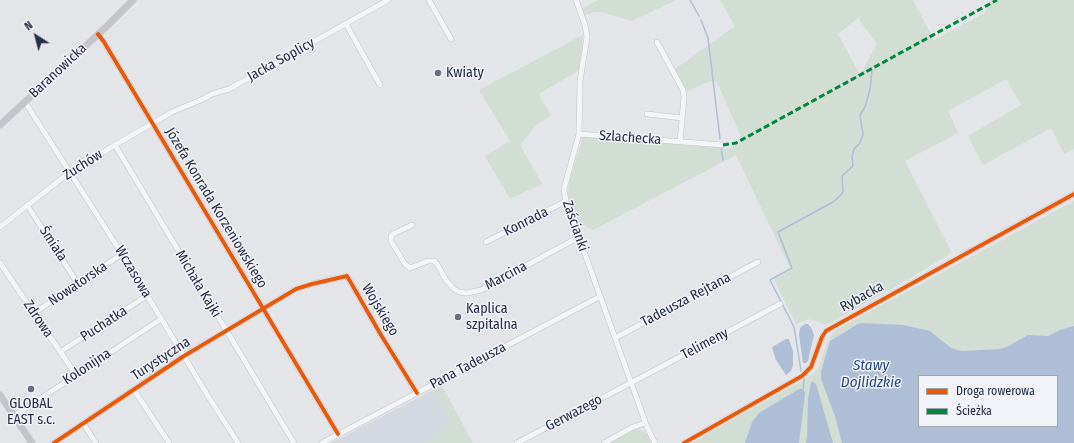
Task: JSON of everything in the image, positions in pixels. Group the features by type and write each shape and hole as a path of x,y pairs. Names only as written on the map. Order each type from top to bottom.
{"street":[{"name":"Baranowicka","path":"0,126 133,0"},
{"name":"Jacka Soplicy","path":"172,112 212,94 229,89 388,0"},
{"path":"429,0 451,39"},
{"name":"Zaścianki","path":"576,0 585,25 587,37 580,81 579,134 564,189 566,201 630,383 645,423 655,443"},
{"path":"346,24 380,85"},
{"name":"Józefa Konrada Korzeniowskiego","path":"98,34 338,434"},
{"name":"Szlachecka","path":"657,42 683,90 684,97 680,142"},
{"name":"Wczasowa","path":"25,102 148,295 161,319 238,443"},
{"name":"Zuchów","path":"0,226 70,172 172,112"},
{"name":"Szlachecka","path":"647,114 682,118"},
{"name":"Szlachecka","path":"579,134 723,145"},
{"name":"Michała Kajki","path":"115,145 294,443"},
{"name":"Rybacka","path":"684,443 806,373 811,367 822,337 826,331 1074,194"},
{"name":"Konrada","path":"486,242 566,201"},
{"name":"Śmiała","path":"28,205 78,284"},
{"name":"Marcina","path":"412,225 393,234 391,237 391,240 405,264 410,268 428,261 434,261 453,288 459,292 465,293 481,290 579,237"},
{"name":"Nowatorska","path":"34,313 122,254"},
{"name":"Tadeusza Rejtana","path":"615,338 758,262"},
{"name":"Zdrowa","path":"0,263 76,375"},
{"name":"Wojskiego","path":"282,297 304,286 346,276 417,393"},
{"name":"Puchatka","path":"60,352 148,295"},
{"name":"Turystyczna","path":"54,443 184,356 282,297"},
{"name":"Pana Tadeusza","path":"322,443 599,297"},
{"name":"Telimeny","path":"630,383 780,304"},
{"name":"Kolonijna","path":"14,416 161,319"},
{"name":"Gerwazego","path":"517,443 630,383"},
{"path":"134,390 169,443"},
{"path":"0,395 2,404 14,416 32,443"},
{"path":"84,423 96,443"},
{"path":"604,443 633,427 645,423"}],"shaded area":[{"path":"598,0 676,0 632,21 605,13 594,12 585,15 582,9"},
{"path":"720,0 913,0 934,40 985,13 991,0 1074,0 1074,149 1064,154 1051,128 983,165 968,136 1021,105 1006,79 948,111 958,133 905,161 952,253 895,287 826,325 810,319 796,324 774,280 791,270 736,155 593,230 576,221 570,204 568,192 569,183 583,136 727,149 743,141 717,82 710,81 687,91 675,69 735,26","holes":["858,18 877,44 860,75 838,34"]},
{"path":"583,35 579,70 539,94 551,116 537,124 520,145 542,184 510,199 485,156 510,141 479,90"},
{"path":"1074,201 1074,443 691,443 812,375 819,367 828,340 834,331"},
{"path":"442,386 473,443 428,443 451,421 436,393 431,391"},
{"path":"431,391 436,393 451,421 428,443 331,443"},
{"path":"639,428 641,432 645,431 652,443 610,443"}],"water":[{"name":"Stawy Dojlidzkie","path":"861,323 903,325 930,331 951,348 962,351 1000,349 1007,347 1028,335 1048,336 1060,330 1074,326 1074,443 842,443 835,416 821,379 821,372 830,341"},
{"path":"805,324 808,324 814,335 808,361 803,363 799,335 800,328"},
{"path":"786,339 789,339 793,351 793,365 791,371 786,375 776,360 772,347"},
{"name":"Stawy Dojlidzkie","path":"811,382 816,384 833,443 806,443 808,399"},
{"name":"Stawy Dojlidzkie","path":"799,389 802,389 805,392 805,395 799,443 745,443 752,422 759,413"}],"waterway":[{"path":"690,0 699,16"},
{"path":"701,20 708,38 720,139"},
{"path":"801,371 794,327 770,280 792,268 778,232 833,202 841,195 843,191 842,176 853,166 852,157 854,149 860,143 863,134 860,115 865,107 870,89 872,70"},
{"path":"721,148 723,160"},
{"path":"803,392 804,378"}],"marked path":[{"path":"723,145 736,143 997,0"}],"cycle path":[{"path":"98,34 338,434"},
{"path":"684,443 802,376 811,367 822,337 826,331 1074,194"},
{"path":"54,443 184,356 296,289 347,276 417,393"}],"place":[{"name":"Kwiaty","path":"438,73"},
{"name":"Kaplica szpitalna","path":"458,317"},
{"name":"GLOBAL EAST s.c.","path":"31,389"}]}
